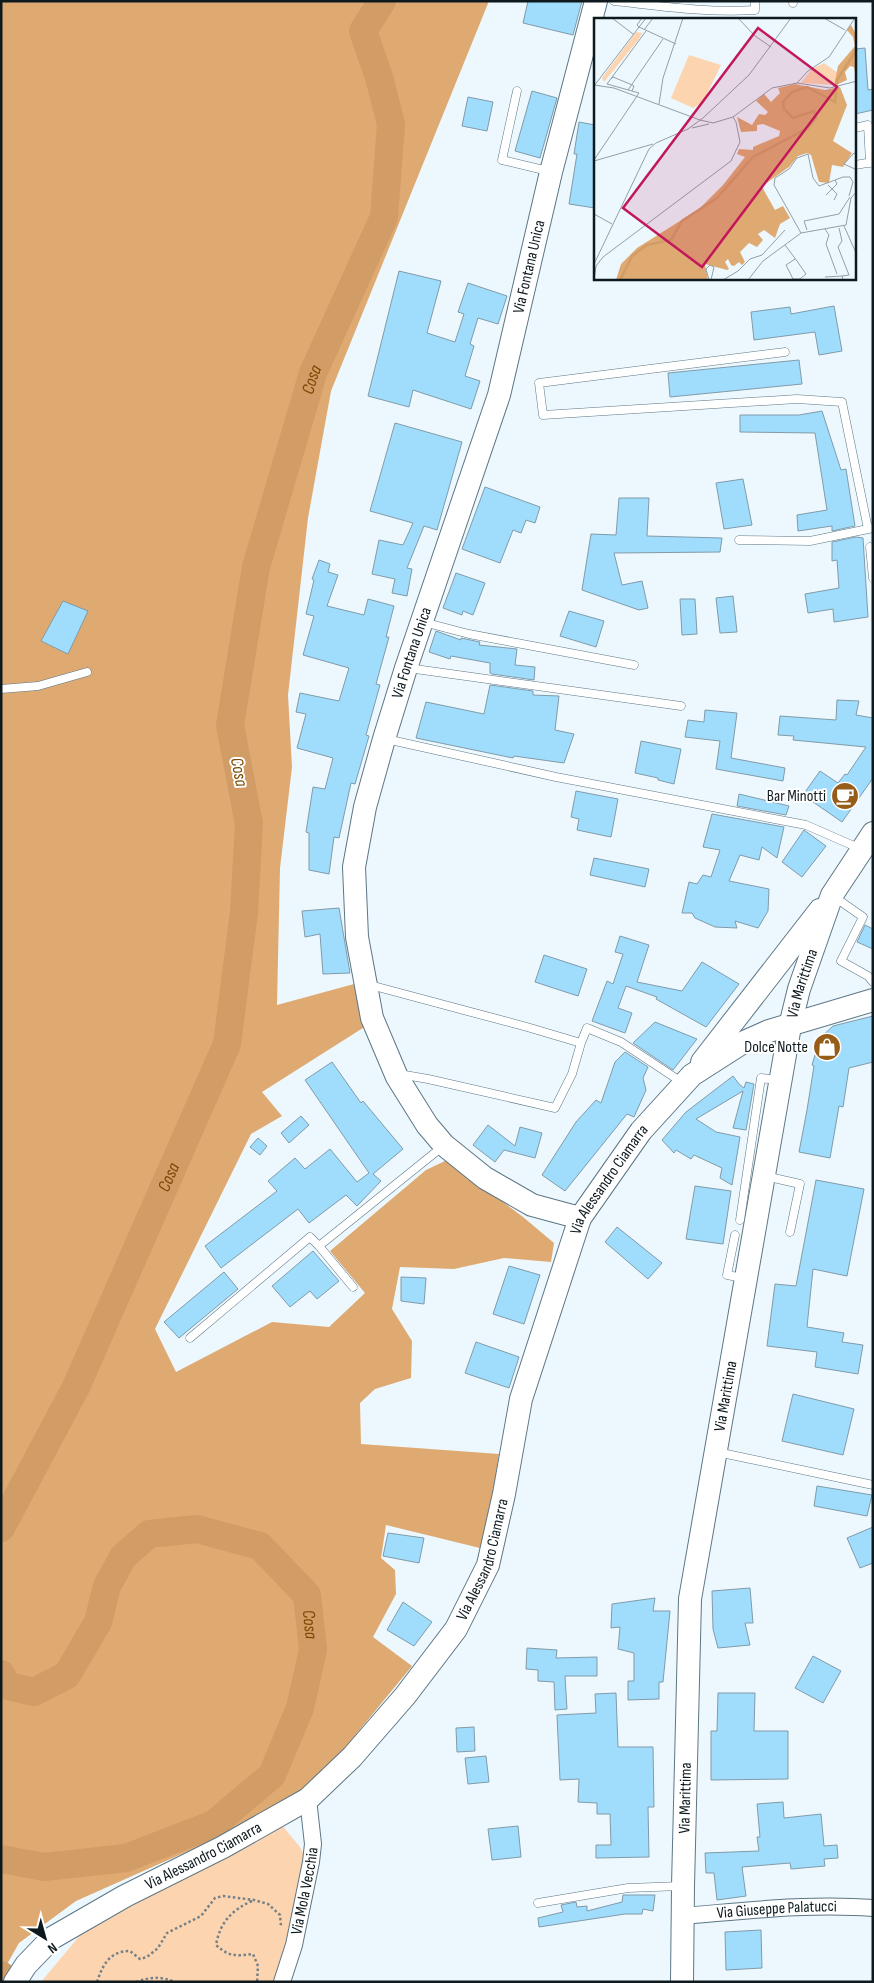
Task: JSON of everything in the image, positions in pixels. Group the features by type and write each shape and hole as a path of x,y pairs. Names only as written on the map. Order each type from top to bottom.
{"main road":[{"name":"Via Fontana Unica","path":"580,1218 532,1205 486,1178 444,1145 427,1125 395,1073 372,1018 357,938 354,867 365,807 384,738 499,395 551,172 596,1"},
{"name":"Via Marittima","path":"682,1982 690,1599 745,1279 756,1183 799,989 832,895 868,841"},
{"path":"688,1079 832,895"},
{"name":"Via Alessandro Ciamarra","path":"15,1982 26,1965 52,1938 125,1896 223,1847 308,1799 352,1757 405,1696 456,1629 488,1565 504,1494 521,1400 580,1218 641,1131 688,1079 742,1043 769,1031 873,1000"}],"street":[{"name":"Via Mola Vecchia","path":"282,1982 294,1945 311,1862 313,1844 308,1799"},
{"name":"Via Giuseppe Palatucci","path":"682,1916 787,1908 851,1906 873,1908"}],"lane":[{"path":"614,1 726,12 755,10 755,1"},
{"path":"517,91 502,160 551,172"},
{"path":"856,128 868,125 871,162 856,165"},
{"path":"739,540 810,541 870,529 842,402 797,398 543,415 539,383 785,352"},
{"path":"870,548 873,578"},
{"path":"422,622 469,634 634,665"},
{"path":"406,668 681,706"},
{"path":"1,689 38,686 88,672"},
{"path":"384,738 556,777 806,825 868,841"},
{"path":"832,895 863,917 841,961 868,976 873,982"},
{"path":"366,984 581,1043"},
{"path":"395,1073 437,1080 555,1108 572,1074 586,1028 621,1042 688,1079"},
{"path":"319,1246 444,1145"},
{"path":"740,1220 756,1183 800,1184 790,1232"},
{"path":"735,1236 727,1275 745,1279"},
{"path":"190,1338 310,1237 353,1287"},
{"path":"716,1452 873,1485"},
{"path":"538,1904 628,1888 683,1886"}],"path":[{"path":"97,1982 102,1968 112,1955 120,1951 130,1950 140,1958 147,1957 158,1948 167,1933 201,1916 215,1898 223,1896 268,1904 280,1915 282,1933"},
{"path":"254,1900 238,1907 227,1919 218,1932 216,1945 225,1954 239,1956 253,1954 258,1966 257,1982"},
{"path":"136,1982 147,1978 163,1977 175,1982"}],"shaded area":[{"path":"1,1 489,1 331,391 308,518 288,695 292,767 280,868 277,1005 354,984 366,1026 262,1092 282,1116 251,1134 155,1329 176,1372 272,1322 329,1327 365,1293 330,1251 426,1170 447,1160 523,1217 554,1243 551,1262 504,1258 454,1269 400,1267 392,1309 412,1341 411,1378 375,1389 360,1403 361,1444 499,1454 484,1549 386,1525 381,1558 395,1570 396,1594 373,1637 412,1666 316,1783 231,1832 76,1901 19,1943 1,1975"},
{"path":"281,1824 300,1847 307,1862 276,1982 41,1982 81,1934"}],"building":[{"path":"528,1 582,1 573,35 523,23"},
{"path":"865,48 868,90 873,89 873,110 856,114 856,49"},
{"path":"532,91 557,98 540,158 515,151"},
{"path":"468,97 493,102 487,131 462,126"},
{"path":"579,122 594,125 594,208 569,204 577,154 574,154"},
{"path":"399,271 441,281 427,333 455,342 464,314 458,312 468,283 507,296 498,324 478,318 470,344 474,346 465,376 480,381 471,409 413,390 409,407 368,396"},
{"path":"834,306 842,351 819,355 815,332 754,340 751,312 790,307 791,314"},
{"path":"799,360 802,384 670,397 668,373"},
{"path":"822,411 841,470 846,469 855,526 832,531 832,526 798,531 797,515 827,510 815,433 740,432 740,415 799,415"},
{"path":"395,423 462,442 437,530 424,526 407,568 412,569 407,596 392,593 395,579 372,574 379,540 403,545 413,523 370,511"},
{"path":"743,479 752,525 724,529 716,483"},
{"path":"485,487 540,507 535,523 526,520 521,533 513,530 500,563 462,549"},
{"path":"619,498 649,498 647,536 722,538 720,552 614,553 622,585 642,581 648,608 639,610 582,590 591,534 616,535"},
{"path":"856,537 863,538 868,617 834,622 833,609 808,613 805,594 839,588 837,560 832,561 832,542"},
{"path":"319,560 330,564 328,572 338,575 327,606 364,615 368,599 394,606 386,637 389,637 376,684 380,685 366,735 369,736 355,784 351,783 339,838 334,837 329,874 309,870 309,833 306,832 313,787 325,789 333,758 297,748 306,714 296,712 300,693 339,701 349,668 303,655 314,616 306,614 314,580 312,579"},
{"path":"456,573 485,583 473,615 463,611 462,615 443,608"},
{"path":"733,596 737,632 720,633 716,598"},
{"path":"680,599 695,599 697,634 682,635"},
{"path":"63,601 88,611 68,654 41,641"},
{"path":"569,611 604,621 596,647 560,636"},
{"path":"436,631 461,640 461,638 480,642 479,645 517,649 515,665 535,667 534,680 492,674 490,673 490,663 451,656 450,659 429,652"},
{"path":"490,685 533,691 533,695 559,696 555,730 574,734 564,763 514,756 513,758 416,738 426,702 484,714"},
{"path":"837,700 859,701 856,715 873,718 873,778 842,822 803,795 820,771 838,783 845,774 847,775 866,747 793,740 794,736 778,735 780,716 836,720"},
{"path":"705,710 737,713 731,758 785,768 783,781 716,769 720,741 685,737 688,720 704,722"},
{"path":"641,741 681,749 674,784 635,773"},
{"path":"576,791 618,799 611,837 577,830 579,819 571,817"},
{"path":"739,794 789,806 786,815 737,806"},
{"path":"712,814 784,827 777,858 762,847 759,860 740,855 729,881 769,889 768,911 758,928 735,921 737,928 715,927 695,918 692,913 682,913 689,882 697,884 703,875 711,877 720,850 703,847"},
{"path":"804,830 826,846 802,877 782,862"},
{"path":"594,858 649,869 645,887 590,875"},
{"path":"339,908 350,973 323,974 320,934 305,937 302,911"},
{"path":"865,925 873,929 873,949 857,942"},
{"path":"620,936 649,945 637,982 682,991 702,962 739,984 706,1027 656,999 657,997 626,986 618,1008 632,1013 625,1033 592,1021 607,981 613,984 623,954 615,952"},
{"path":"544,955 587,969 578,996 535,982"},
{"path":"873,1016 873,1062 849,1068 843,1107 839,1106 830,1158 799,1152 814,1066 812,1065 820,1038 833,1026"},
{"path":"655,1022 697,1039 673,1070 633,1043"},
{"path":"625,1052 648,1067 643,1078 646,1090 634,1117 627,1114 565,1191 542,1175 576,1122 596,1100 601,1103 615,1062"},
{"path":"332,1062 361,1103 363,1101 403,1149 373,1174 381,1181 357,1206 346,1195 309,1223 298,1209 221,1268 205,1246 277,1191 268,1181 295,1158 305,1169 330,1149 357,1182 369,1173 305,1080"},
{"path":"733,1076 744,1088 746,1082 754,1084 746,1130 733,1128 743,1091 696,1119 716,1132 740,1137 732,1185 720,1178 722,1168 694,1155 691,1159 676,1150 674,1153 662,1140 686,1112"},
{"path":"301,1116 309,1125 289,1143 281,1133"},
{"path":"488,1125 515,1146 520,1127 542,1133 535,1158 504,1150 495,1162 473,1145"},
{"path":"258,1138 267,1146 260,1155 250,1147"},
{"path":"816,1180 864,1189 847,1276 813,1269 807,1327 844,1333 842,1342 863,1345 858,1374 815,1367 817,1352 767,1346 775,1284 796,1286"},
{"path":"695,1186 731,1191 723,1244 686,1239"},
{"path":"617,1227 662,1263 648,1279 605,1242"},
{"path":"313,1251 339,1281 317,1299 310,1291 290,1307 272,1286"},
{"path":"509,1266 540,1275 524,1324 493,1314"},
{"path":"224,1272 238,1289 179,1338 164,1322"},
{"path":"401,1277 426,1278 424,1304 401,1301"},
{"path":"476,1342 519,1357 509,1388 465,1373"},
{"path":"793,1394 854,1409 843,1455 782,1441"},
{"path":"817,1486 872,1495 867,1516 814,1506"},
{"path":"873,1527 873,1563 860,1568 847,1538"},
{"path":"388,1533 424,1538 419,1563 383,1556"},
{"path":"750,1588 753,1623 745,1623 750,1645 718,1648 713,1629 712,1591"},
{"path":"655,1598 653,1611 670,1611 663,1682 659,1682 659,1699 628,1700 628,1681 634,1681 634,1653 618,1649 620,1627 611,1628 612,1604"},
{"path":"403,1602 432,1622 414,1646 387,1630"},
{"path":"527,1648 557,1650 556,1658 597,1657 597,1676 565,1676 567,1709 555,1710 554,1682 538,1681 538,1670 526,1669"},
{"path":"813,1656 841,1671 823,1703 795,1688"},
{"path":"616,1693 618,1747 653,1747 654,1807 648,1807 649,1857 596,1858 596,1845 611,1845 610,1814 597,1814 597,1803 578,1802 579,1779 560,1780 557,1715 596,1713 595,1694"},
{"path":"718,1693 755,1693 754,1731 788,1731 788,1779 711,1780 711,1731 717,1731"},
{"path":"474,1727 475,1751 457,1752 456,1728"},
{"path":"486,1756 489,1782 468,1784 465,1758"},
{"path":"783,1802 784,1818 821,1814 824,1846 837,1845 838,1858 824,1859 825,1866 791,1869 790,1863 742,1867 746,1896 717,1900 714,1873 706,1873 705,1853 759,1851 757,1837 760,1837 757,1804"},
{"path":"518,1826 521,1857 492,1860 488,1829"},
{"path":"623,1895 655,1895 653,1911 643,1909 642,1914 625,1914 539,1927 538,1918 563,1912 561,1905 576,1902 577,1907 587,1906 587,1911 622,1902"},
{"path":"761,1930 762,1968 726,1970 725,1932"}],"waterway":[{"name":"Cosa","path":"1,1528 76,1387 227,1044 244,912 249,824 230,725 256,567 313,373 384,217 391,124 379,77 363,31 382,1"},
{"name":"Cosa","path":"1,1674 8,1686 34,1692 67,1675 98,1622 107,1586 123,1557 149,1534 197,1529 260,1546 307,1595 313,1650 300,1708 272,1775 214,1824 126,1858 44,1867 1,1859"},
{"name":"Cosa","path":"1,1975 6,1982"}],"place":[{"name":"Bar Minotti","path":"845,796"},
{"name":"Dolce Notte","path":"827,1047"}]}
